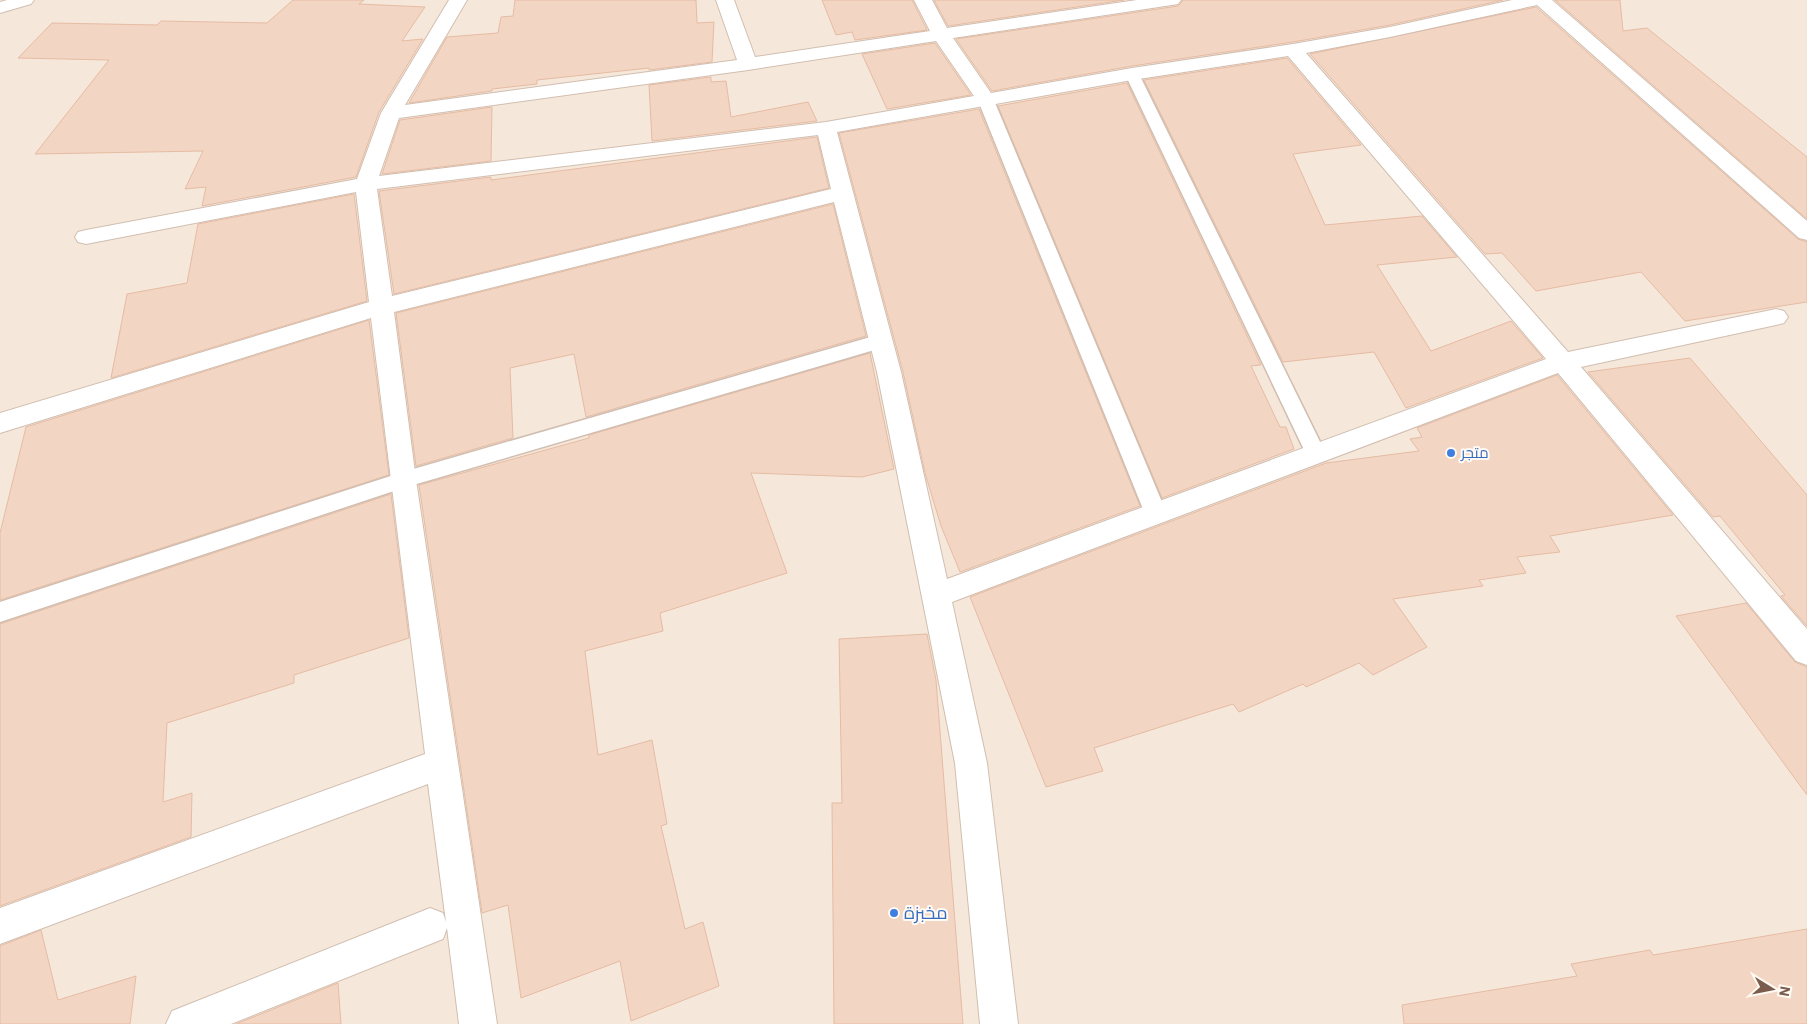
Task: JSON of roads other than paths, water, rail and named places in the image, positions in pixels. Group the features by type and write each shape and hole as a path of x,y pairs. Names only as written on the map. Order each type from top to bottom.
{"street":[{"path":"0,8 26,0"},
{"path":"458,0 391,113 366,184 403,480 478,1024"},
{"path":"725,0 748,64"},
{"path":"924,0 941,34 985,98"},
{"path":"391,113 748,64 1131,3 1172,0"},
{"path":"86,237 366,184 826,128 985,98 1292,50 1390,32 1536,0"},
{"path":"1542,0 1807,234"},
{"path":"1292,50 1563,362 1807,651"},
{"path":"826,128 881,341 937,595 971,763 999,1024"},
{"path":"0,423 380,307 843,193"},
{"path":"937,595 1563,362 1776,317"},
{"path":"0,926 442,763"},
{"path":"185,1024 430,926"}],"lane":[{"path":"1132,74 1316,454"},
{"path":"985,98 1156,514"},
{"path":"0,612 403,480 881,341"}],"place":[{"name":"متجر","path":"1451,453"},
{"name":"مخبزة","path":"894,913"}]}
